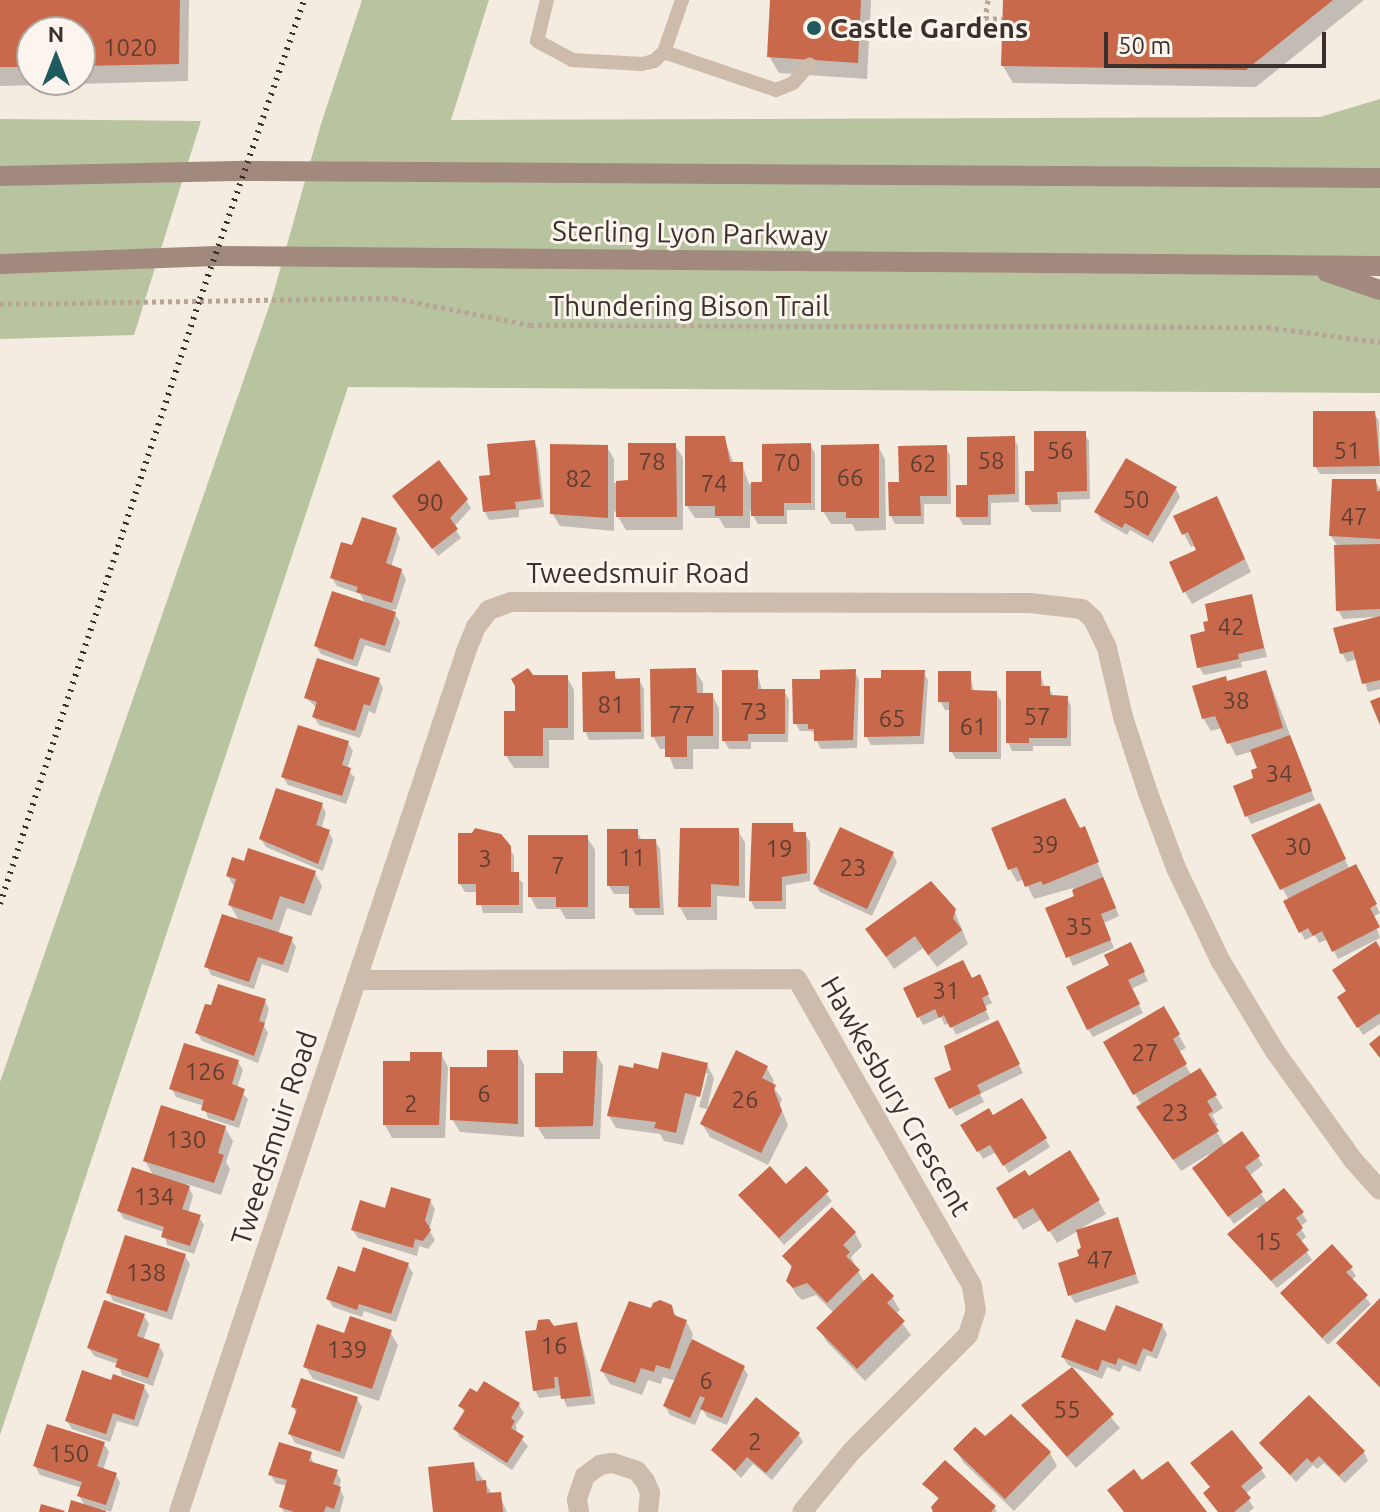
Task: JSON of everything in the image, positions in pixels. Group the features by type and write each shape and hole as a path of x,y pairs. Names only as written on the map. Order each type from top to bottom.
{"main road":[{"name":"Sterling Lyon Parkway","path":"0,176 247,171 1377,176"},
{"name":"Sterling Lyon Parkway","path":"0,264 216,256 1380,266"},
{"path":"1312,267 1380,290"}],"street":[{"name":"Tweedsmuir Road","path":"179,1512 467,649 476,627 489,610 511,602 1060,604 1082,609 1093,619 1107,648 1123,717 1148,793 1176,868 1220,960 1274,1050 1353,1160 1380,1190"},
{"name":"Hawkesbury Crescent","path":"356,980 797,979 972,1286 976,1310 968,1335 851,1452 802,1512"},
{"path":"579,1512 577,1499 585,1476 600,1465 613,1463 637,1471 645,1481 650,1493 648,1512"}],"lane":[{"path":"547,0 537,41 572,60 642,64 654,61 664,52 682,0"},
{"path":"664,52 776,90 793,83 810,64"}],"path":[{"path":"988,0 985,18 1003,19"},
{"name":"Thundering Bison Trail","path":"0,304 394,298 530,325 1267,327 1380,342"}],"green space":[{"path":"362,0 489,0 451,120 1320,117 1380,99 1380,266 1315,267 1380,290 1380,393 348,387 0,1435 0,1082 272,298 321,124"},
{"path":"0,119 201,121 134,335 0,339"}],"building":[{"path":"0,0 180,0 179,64 96,66 96,16 16,16 16,67 0,67"},
{"name":"Castle Gardens","path":"770,0 861,0 858,63 767,57"},
{"path":"1003,0 1333,0 1246,70 1001,66"},
{"path":"1313,411 1375,411 1380,466 1313,467"},
{"path":"1034,431 1086,431 1087,491 1057,492 1058,504 1025,505 1025,471 1034,471"},
{"path":"685,436 725,436 730,462 743,462 743,516 715,516 715,506 685,506"},
{"path":"1015,436 1015,494 988,495 988,517 956,517 956,485 967,485 967,437"},
{"path":"535,440 541,499 515,502 516,509 483,512 479,476 490,475 487,444"},
{"path":"628,443 676,443 677,517 616,517 616,481 628,480"},
{"path":"811,443 811,503 784,503 784,516 751,516 751,482 762,482 762,444"},
{"path":"550,444 608,445 608,518 550,514"},
{"path":"879,444 879,518 846,518 846,512 821,512 821,445"},
{"path":"947,445 947,496 920,496 921,516 889,516 888,482 899,482 898,446"},
{"path":"1126,458 1177,487 1148,536 1125,523 1122,528 1094,512"},
{"path":"439,460 468,499 450,518 458,529 432,549 392,496"},
{"path":"1332,479 1376,479 1377,491 1380,491 1380,539 1329,536"},
{"path":"1217,496 1245,559 1183,593 1169,562 1196,550 1188,532 1182,535 1173,516"},
{"path":"362,517 397,528 386,563 402,569 392,603 356,592 358,587 330,578 341,542 352,545"},
{"path":"1380,544 1380,609 1336,611 1334,545"},
{"path":"332,591 396,612 385,646 360,638 353,660 314,646"},
{"path":"1252,594 1264,648 1238,654 1239,659 1197,668 1190,635 1205,631 1203,622 1208,621 1205,604"},
{"path":"1380,616 1380,680 1362,684 1353,651 1340,654 1333,628"},
{"path":"317,658 380,678 370,706 364,704 355,731 312,717 317,702 304,698"},
{"path":"528,668 533,675 568,675 568,728 543,728 543,756 504,756 504,711 515,711 515,686 511,679"},
{"path":"696,668 697,693 713,693 713,736 687,736 687,757 665,757 665,736 651,737 650,669"},
{"path":"856,669 853,740 814,741 814,729 808,729 808,724 793,724 792,679 820,679 820,670"},
{"path":"722,670 758,670 758,689 785,689 785,734 748,734 748,741 722,741"},
{"path":"881,670 925,670 920,736 864,737 864,678 881,678"},
{"path":"1266,670 1283,728 1227,744 1215,716 1202,719 1192,686 1226,676 1227,681"},
{"path":"615,671 615,679 640,678 641,732 583,732 582,672"},
{"path":"938,671 971,671 971,690 997,691 997,752 949,752 949,702 938,702"},
{"path":"1006,671 1041,671 1041,686 1050,686 1050,695 1068,696 1067,738 1029,738 1029,743 1006,743"},
{"path":"1380,697 1380,725 1370,701"},
{"path":"298,725 349,741 342,765 351,768 342,796 281,777"},
{"path":"1290,735 1312,791 1245,817 1233,786 1253,778 1251,770 1257,768 1250,750"},
{"path":"276,788 323,803 316,825 330,830 318,864 259,839"},
{"path":"1065,798 1080,828 1085,826 1099,862 1043,885 1041,881 1025,887 1017,867 1008,870 991,828"},
{"path":"1320,803 1346,859 1280,890 1251,835"},
{"path":"752,823 793,823 793,832 806,832 807,873 782,877 782,901 749,901"},
{"path":"840,827 894,852 867,909 813,884"},
{"path":"475,828 501,834 511,846 511,872 519,872 519,905 476,905 476,884 458,884 458,833 472,833"},
{"path":"680,828 739,828 739,886 711,884 711,907 678,907"},
{"path":"607,829 638,829 638,839 656,839 660,908 629,908 629,886 607,886"},
{"path":"528,835 588,835 588,907 556,907 556,897 528,897"},
{"path":"248,848 316,871 304,904 280,896 272,920 228,905 236,879 226,876 232,857 244,861"},
{"path":"1356,864 1377,904 1370,908 1380,927 1332,952 1322,931 1313,936 1308,928 1299,933 1283,901"},
{"path":"1103,877 1116,908 1101,914 1111,940 1066,958 1045,908 1074,896 1072,890"},
{"path":"931,881 956,909 953,918 962,930 928,955 915,936 886,957 865,929"},
{"path":"222,914 293,937 283,965 258,957 249,982 204,967"},
{"path":"1376,941 1380,948 1380,1013 1357,1028 1337,997 1346,991 1332,970"},
{"path":"1131,942 1145,972 1128,980 1140,1004 1087,1030 1066,987 1109,965 1104,955"},
{"path":"963,960 972,978 980,974 989,994 982,998 987,1010 950,1028 944,1015 939,1018 935,1009 917,1018 903,988"},
{"path":"218,984 266,999 259,1021 265,1023 254,1056 195,1033 205,1004 211,1005"},
{"path":"1164,1006 1180,1034 1173,1039 1187,1064 1133,1095 1103,1042"},
{"path":"998,1020 1020,1064 977,1085 981,1093 949,1109 934,1078 951,1070 944,1046"},
{"path":"1380,1035 1380,1058 1369,1044"},
{"path":"184,1043 239,1060 232,1084 245,1089 234,1121 201,1110 204,1100 169,1089"},
{"path":"487,1050 518,1050 518,1124 450,1120 450,1067 487,1067"},
{"path":"736,1050 768,1066 762,1078 776,1085 774,1090 782,1111 761,1153 700,1124"},
{"path":"563,1051 597,1051 593,1126 535,1127 535,1073 563,1073"},
{"path":"410,1052 442,1052 439,1125 383,1125 383,1061 410,1061"},
{"path":"662,1052 708,1063 700,1097 685,1093 676,1133 654,1128 656,1122 607,1116 619,1065 633,1068 634,1063 658,1069"},
{"path":"1200,1068 1217,1095 1207,1101 1213,1111 1208,1114 1219,1131 1173,1160 1136,1107"},
{"path":"1022,1098 1047,1138 1003,1166 990,1145 977,1152 960,1125 989,1108 993,1115"},
{"path":"161,1105 226,1126 218,1153 224,1155 214,1183 143,1161"},
{"path":"1242,1131 1260,1156 1245,1167 1263,1192 1228,1217 1192,1168"},
{"path":"1070,1150 1100,1200 1048,1232 1033,1208 1014,1219 996,1188 1025,1170 1029,1176"},
{"path":"770,1166 786,1184 806,1166 829,1191 779,1238 738,1195"},
{"path":"132,1167 190,1186 182,1209 201,1215 190,1246 161,1237 164,1227 117,1211"},
{"path":"391,1187 431,1199 425,1220 431,1230 423,1241 415,1239 413,1248 351,1230 360,1200 385,1208"},
{"path":"1284,1188 1304,1212 1296,1218 1303,1228 1296,1234 1309,1250 1271,1281 1227,1234"},
{"path":"832,1207 856,1232 843,1245 850,1252 846,1256 860,1270 827,1303 807,1283 793,1288 786,1281 792,1266 782,1256"},
{"path":"1118,1217 1136,1274 1068,1296 1058,1263 1079,1256 1077,1250 1081,1248 1076,1230"},
{"path":"125,1235 186,1254 167,1312 106,1293"},
{"path":"1332,1244 1353,1267 1346,1272 1368,1295 1322,1338 1280,1293"},
{"path":"363,1247 409,1263 391,1314 359,1304 357,1310 326,1299 338,1266 355,1272"},
{"path":"872,1273 894,1296 887,1303 905,1321 857,1369 816,1328"},
{"path":"1380,1298 1380,1387 1336,1343"},
{"path":"104,1300 145,1314 137,1336 160,1344 148,1378 115,1367 118,1359 87,1348"},
{"path":"660,1300 672,1305 674,1315 687,1320 670,1369 656,1365 654,1372 641,1368 635,1383 600,1371 629,1301 651,1308 653,1303"},
{"path":"1116,1305 1163,1324 1152,1352 1143,1348 1136,1365 1118,1358 1116,1365 1102,1360 1098,1371 1061,1357 1076,1319 1105,1331"},
{"path":"350,1316 392,1330 372,1389 303,1367 317,1324 344,1333"},
{"path":"549,1319 554,1326 577,1322 591,1396 561,1399 558,1377 554,1377 555,1388 533,1391 525,1331 536,1330 538,1320"},
{"path":"692,1339 745,1366 722,1418 700,1409 705,1398 700,1396 690,1418 663,1406"},
{"path":"1072,1367 1114,1414 1067,1457 1021,1405"},
{"path":"82,1370 111,1380 113,1374 145,1385 134,1420 113,1413 106,1434 65,1421"},
{"path":"301,1378 358,1397 340,1452 288,1434 297,1409 291,1407"},
{"path":"484,1381 520,1403 511,1418 515,1421 511,1428 524,1436 507,1463 453,1429 465,1410 458,1406 470,1388 477,1392"},
{"path":"1309,1395 1365,1451 1339,1476 1319,1456 1312,1463 1307,1458 1290,1475 1259,1443"},
{"path":"756,1397 800,1433 766,1473 747,1457 735,1471 711,1450"},
{"path":"1011,1414 1051,1452 1005,1499 953,1449 975,1427 985,1436"},
{"path":"47,1424 105,1442 97,1466 117,1473 106,1505 77,1496 82,1482 33,1466"},
{"path":"1232,1430 1263,1468 1241,1486 1251,1498 1234,1512 1218,1512 1203,1493 1210,1487 1190,1463"},
{"path":"279,1442 312,1452 309,1461 338,1470 333,1484 341,1487 334,1509 326,1506 324,1512 294,1512 279,1507 287,1480 268,1475"},
{"path":"945,1460 996,1506 991,1512 933,1512 931,1507 939,1498 922,1484"},
{"path":"1168,1461 1207,1512 1124,1512 1107,1490 1134,1469 1142,1480"},
{"path":"474,1462 476,1481 486,1480 487,1493 501,1492 503,1512 433,1512 428,1467"},
{"path":"71,1500 106,1511 106,1512 68,1512"},
{"path":"41,1504 65,1511 39,1512"}],"railway":[{"path":"0,904 200,299 304,0"}],"place":[{"name":"Castle Gardens","path":"814,28"}]}
